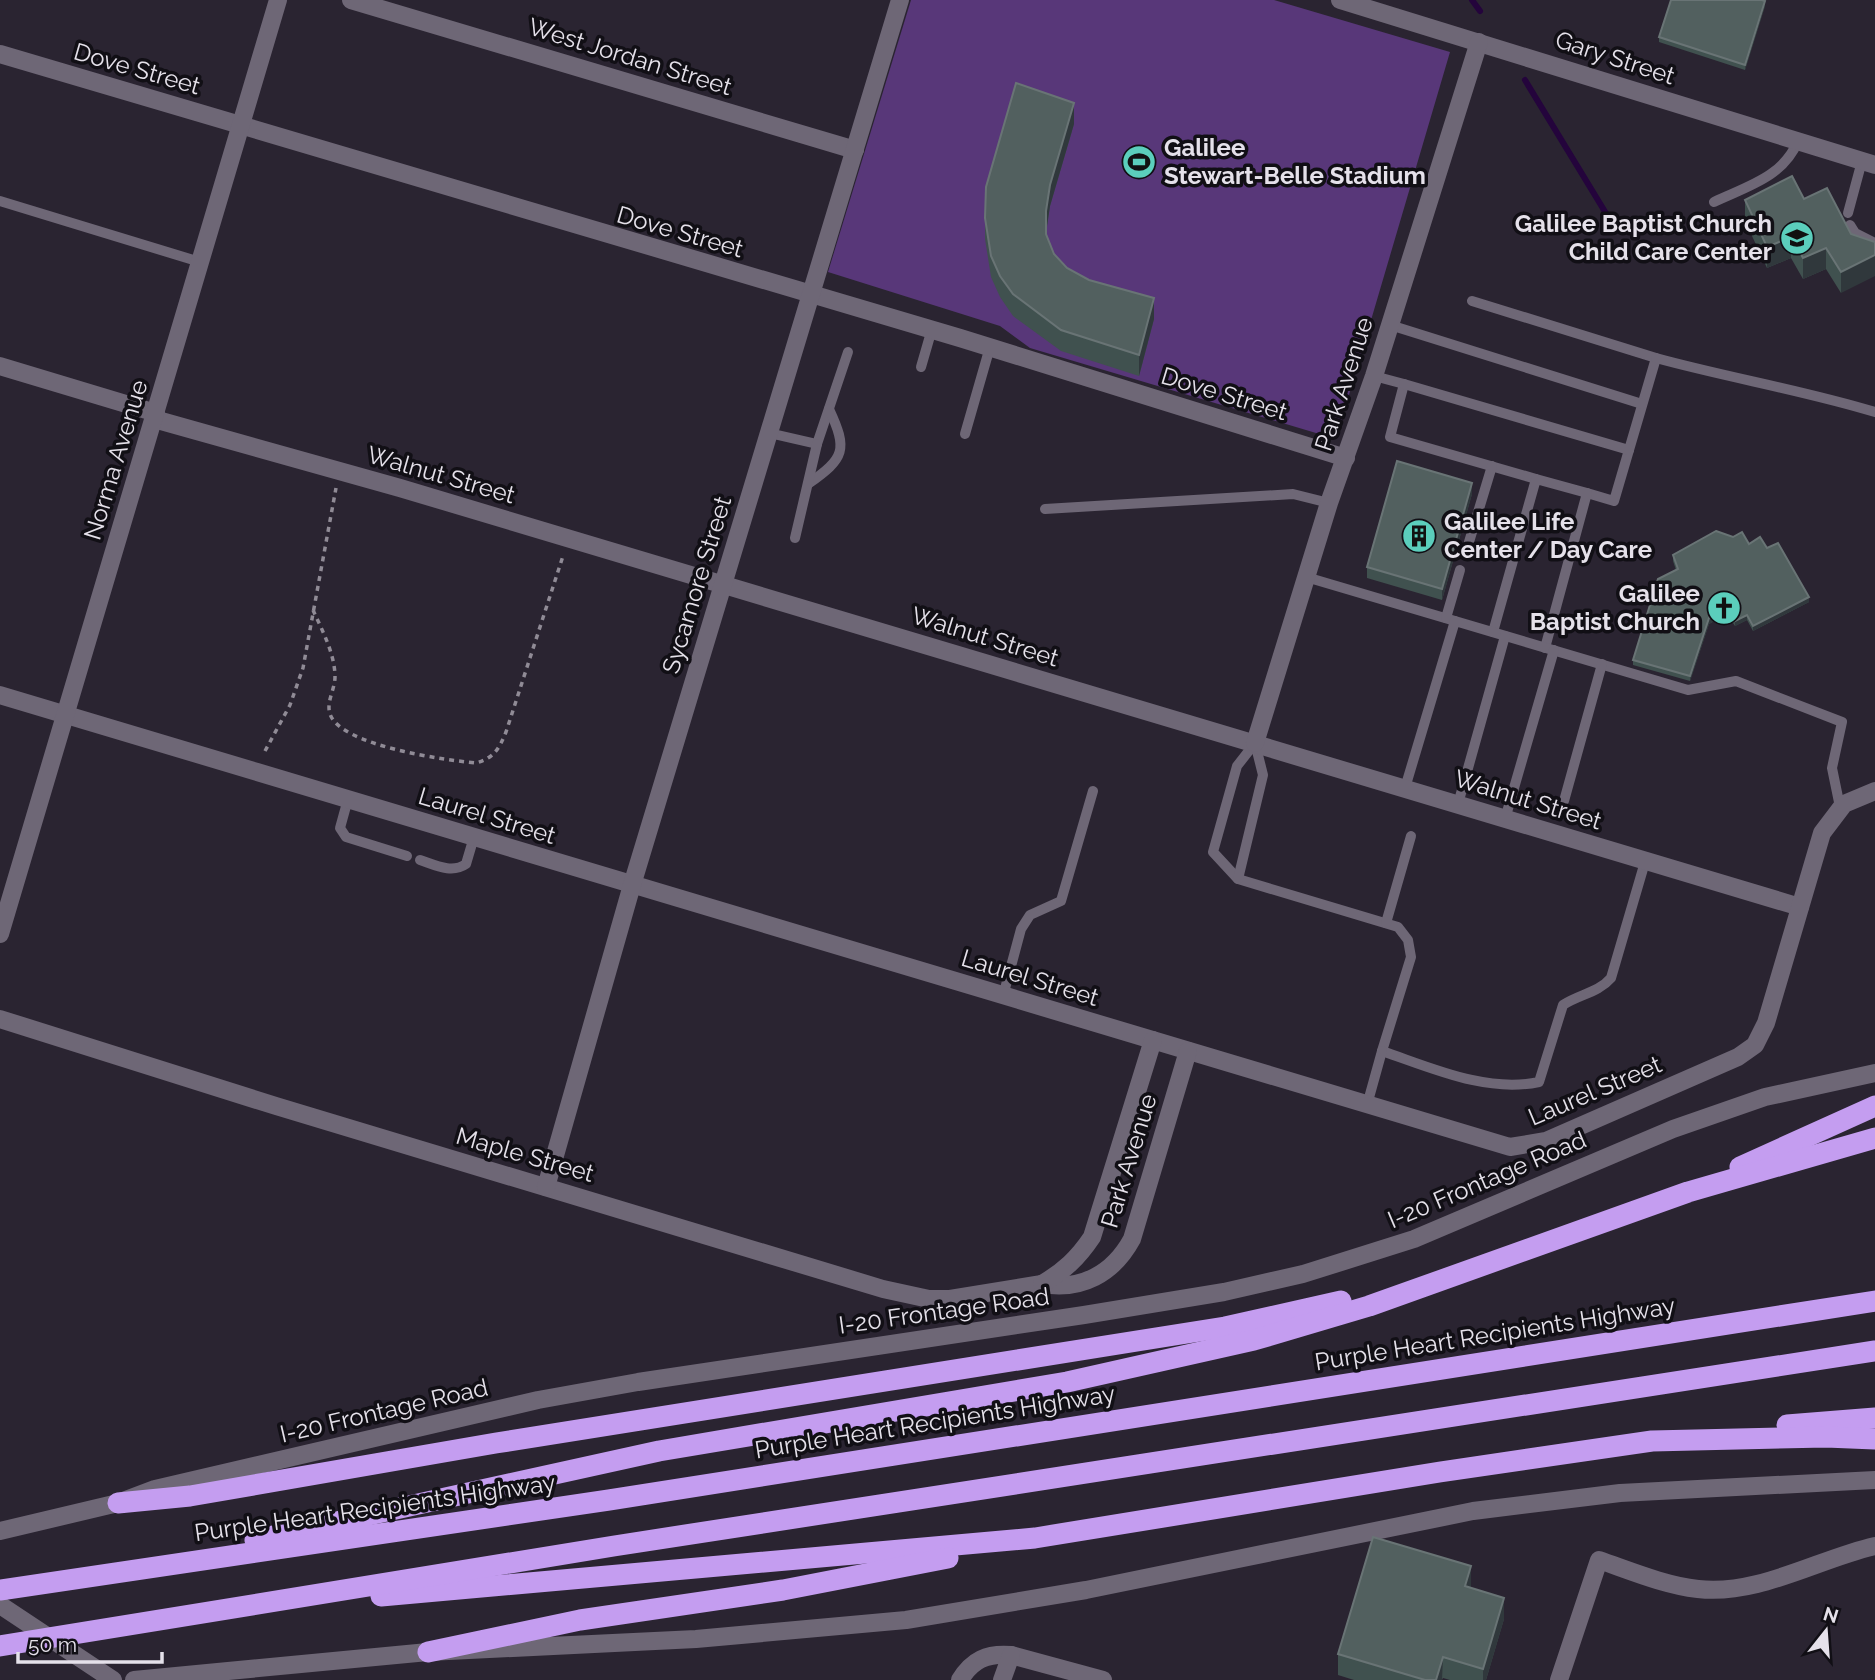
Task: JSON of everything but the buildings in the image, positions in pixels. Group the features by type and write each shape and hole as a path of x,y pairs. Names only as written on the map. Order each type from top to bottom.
{"highway":[{"path":"1688,1192 1875,1106"},
{"path":"75,1579 659,1451 1067,1382 1174,1358 1312,1324 1688,1192 1875,1138"},
{"path":"118,1503 190,1496 496,1443 1225,1327 1452,1275"},
{"name":"Purple Heart Recipients Highway","path":"1,1595 75,1579 623,1498 1875,1301"},
{"path":"0,1646 211,1610 1875,1350"},
{"path":"1705,1438 1755,1427 1875,1418"},
{"path":"428,1652 592,1617 783,1590 898,1569 1035,1538 1570,1451 1705,1438 1875,1440"},
{"path":"211,1610 1035,1538"}],"street":[{"name":"Norma Avenue","path":"0,934 278,0"},
{"name":"West Jordan Street","path":"351,0 855,150"},
{"name":"Sycamore Street","path":"546,1187 632,885 900,0"},
{"name":"Gary Street","path":"1340,0 1869,163"},
{"name":"Park Avenue","path":"1255,743 1329,503 1374,376 1479,42"},
{"name":"Dove Street","path":"0,54 810,296 990,347 1346,458"},
{"name":"Walnut Street","path":"0,366 155,416 1800,907"},
{"name":"Laurel Street","path":"0,695 1500,1146 1527,1146 1738,1057 1755,1045 1766,1023 1822,833 1840,807"},
{"path":"1840,807 1854,797 1875,791"},
{"name":"Maple Street","path":"0,1018 276,1106 883,1289 929,1299 950,1299 1042,1284"},
{"name":"Park Avenue","path":"1042,1284 1079,1256 1092,1237 1153,1040"},
{"name":"Park Avenue","path":"1042,1284 1056,1286 1083,1283 1107,1271 1126,1251 1132,1239 1188,1051"},
{"path":"1791,1090 1875,1065"},
{"name":"I-20 Frontage Road","path":"0,1531 118,1503 155,1489 538,1400 652,1380 1097,1313 1224,1292 1303,1274 1414,1239 1673,1129 1791,1090 1875,1073"},
{"path":"141,1679 428,1652 654,1642 906,1620 1086,1590 1473,1511 1620,1493 1875,1482"},
{"path":"1559,1680 1599,1560 1680,1586 1716,1589 1740,1587 1875,1546"},
{"path":"1,1595 113,1680"},
{"path":"960,1680 968,1668 980,1658 995,1654 1011,1655 1103,1680"},
{"path":"1002,1680 1011,1655"}],"lane":[{"path":"1714,202 1777,172 1791,158 1798,141"},
{"path":"1848,213 1869,163"},
{"path":"0,201 200,262"},
{"path":"1850,225 1855,233 1875,243"},
{"path":"1472,300 1656,358 1711,373 1812,393 1875,412"},
{"path":"1390,326 1642,404"},
{"path":"921,367 932,330"},
{"path":"965,434 990,347"},
{"path":"794,538 817,444 848,352"},
{"path":"1404,384 1390,437 1614,501 1656,358"},
{"path":"1374,376 1629,450"},
{"path":"808,484 835,465 842,451 841,434 829,409"},
{"path":"769,433 817,444"},
{"path":"1469,542 1492,466"},
{"path":"1493,632 1536,479"},
{"path":"1505,819 1550,649 1587,493"},
{"path":"1045,509 1293,494 1329,503"},
{"path":"1405,788 1450,619 1460,570"},
{"path":"1306,576 1688,690 1737,681 1842,722 1832,768 1840,807"},
{"path":"1458,804 1505,636"},
{"path":"1564,801 1602,664"},
{"path":"1255,743 1264,775 1238,879 1398,927 1408,940 1411,957 1367,1105"},
{"name":"Park Avenue","path":"1238,879 1213,852 1237,766 1255,743"},
{"path":"1003,996 1021,929 1030,915 1061,901 1093,791"},
{"path":"348,799 340,828 346,838 407,856"},
{"path":"1386,923 1411,836"},
{"path":"420,860 451,870 460,868 467,864 474,837"},
{"path":"1382,1051 1456,1077 1516,1087 1539,1082 1563,1004 1581,994 1600,990 1611,978 1645,862"}],"path":[{"path":"265,751 290,705 303,668 337,488"},
{"path":"313,610 334,665 335,678 329,704 334,721 349,733 370,741 476,763 489,760 498,750 506,732 563,555"}],"shaded area":[{"name":"Galilee Stewart-Belle Stadium","path":"911,0 1274,0 1450,52 1336,439 1030,348 1000,326 828,272"}],"waterway":[{"path":"1472,0 1480,11"},
{"path":"1525,80 1607,215"}],"place":[{"name":"Galilee Stewart-Belle Stadium","path":"1139,162"},
{"name":"Galilee Baptist Church Child Care Center","path":"1797,238"},
{"name":"Galilee Life Center / Day Care","path":"1419,536"},
{"name":"Galilee Baptist Church","path":"1724,608"}]}
